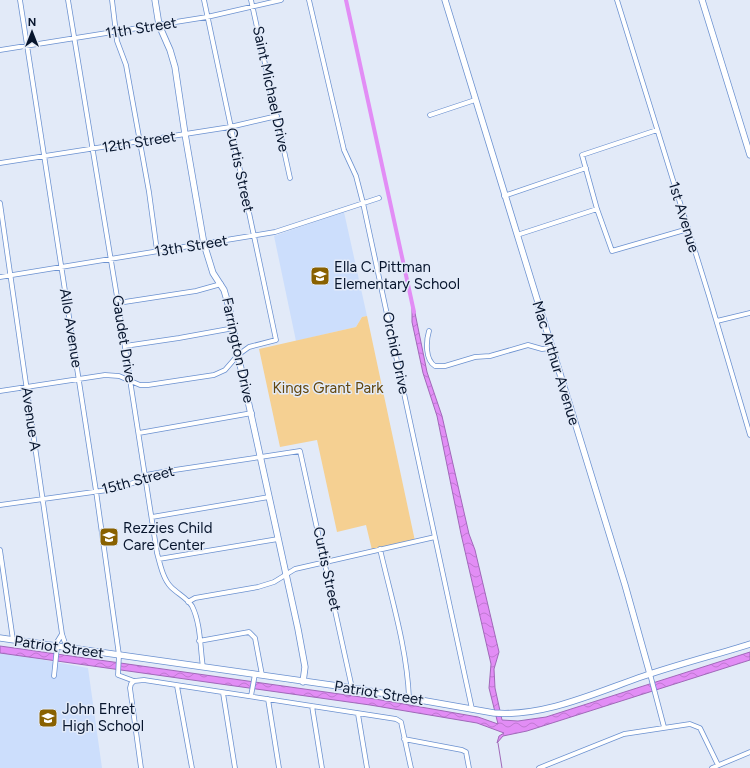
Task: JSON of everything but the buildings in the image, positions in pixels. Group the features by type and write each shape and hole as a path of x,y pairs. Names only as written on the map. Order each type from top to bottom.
{"street":[{"name":"Allo Avenue","path":"20,0 96,491 119,658 117,670 118,675 134,681"},
{"name":"Gaudet Drive","path":"68,0 159,559 170,586 188,602 197,619 203,667"},
{"path":"112,0 119,46 126,65 157,251"},
{"name":"Farrington Drive","path":"155,0 159,25 176,67 185,134 204,244 213,273 221,284 228,301 234,328 238,355 252,413 304,662 303,682"},
{"name":"Curtis Street","path":"204,0 276,340 249,347 238,355"},
{"name":"Saint Michael Drive","path":"252,0 290,178"},
{"name":"11th Street","path":"0,50 27,47 207,17 281,0"},
{"name":"Orchid Drive","path":"309,0 344,150 356,176 363,203 472,709"},
{"name":"Mac Arthur Avenue","path":"445,0 504,196 625,585 656,693 664,727"},
{"name":"1st Avenue","path":"617,0 717,321 750,435"},
{"path":"702,0 750,155"},
{"path":"430,115 475,100"},
{"name":"12th Street","path":"0,163 230,127 276,116"},
{"path":"657,130 582,155 597,209 612,251 688,229"},
{"path":"504,196 586,168"},
{"name":"13th Street","path":"0,277 254,236 287,228 379,198"},
{"name":"Avenue A","path":"0,203 62,634 67,649"},
{"path":"517,235 597,209"},
{"path":"118,303 196,291 221,284"},
{"path":"717,321 750,312"},
{"path":"125,346 234,328"},
{"path":"429,331 427,345 429,359 431,364 439,367 475,357 490,356 528,345 542,349 551,348"},
{"path":"0,391 105,375 119,376 140,385 148,385 214,375 225,370 238,355"},
{"path":"139,433 252,413"},
{"name":"Curtis Street","path":"300,451 352,688"},
{"name":"15th Street","path":"0,505 127,486 146,475 300,451"},
{"path":"152,517 269,497"},
{"path":"188,602 195,598 258,588 274,582 295,570 325,561 435,537"},
{"path":"159,559 278,539"},
{"path":"380,549 405,664 409,698"},
{"path":"0,550 13,640"},
{"path":"199,641 249,632 255,638 262,675"},
{"path":"54,676 56,648 62,634"},
{"name":"Patriot Street","path":"0,638 119,658 203,667 255,676 262,675 352,688 501,714 518,714 543,710 650,674 750,644"},
{"path":"252,694 255,676"},
{"name":"Patriot Street","path":"134,681 144,680 223,693 252,694 268,699 396,719 401,722 404,739"},
{"path":"134,681 130,688 141,768"},
{"path":"177,686 192,768"},
{"path":"223,693 235,768"},
{"path":"268,699 279,768"},
{"path":"312,706 322,768"},
{"path":"358,714 367,768"},
{"path":"538,768 624,734 690,724 700,728 718,765"},
{"path":"411,768 404,739 462,750 466,752 469,768"},
{"path":"712,768 750,752"}],"shaded area":[{"name":"Ella C. Pittman Elementary School","path":"344,212 367,316 362,317 356,327 296,341 274,236"},
{"name":"John Ehret High School","path":"0,652 88,668 102,768 0,768"}],"green space":[{"name":"Kings Grant Park","path":"367,316 415,541 372,550 366,525 337,532 317,440 280,447 259,349 356,327 362,317"}],"water":[{"path":"412,308 414,308 427,372 442,416 469,534 475,550 499,652 494,669 495,688 502,720 518,721 546,717 750,652 750,660 527,731 503,736 497,743 499,736 504,733 477,723 370,705 0,653 0,646 375,699 478,717 498,724 489,688 491,664 461,534 437,416 423,373 412,322"}],"waterway":[{"path":"346,0 414,312"},
{"path":"498,743 502,768"}],"place":[{"name":"Ella C. Pittman Elementary School","path":"320,276"},
{"name":"Rezzies Child Care Center","path":"109,537"},
{"name":"John Ehret High School","path":"48,718"}]}
